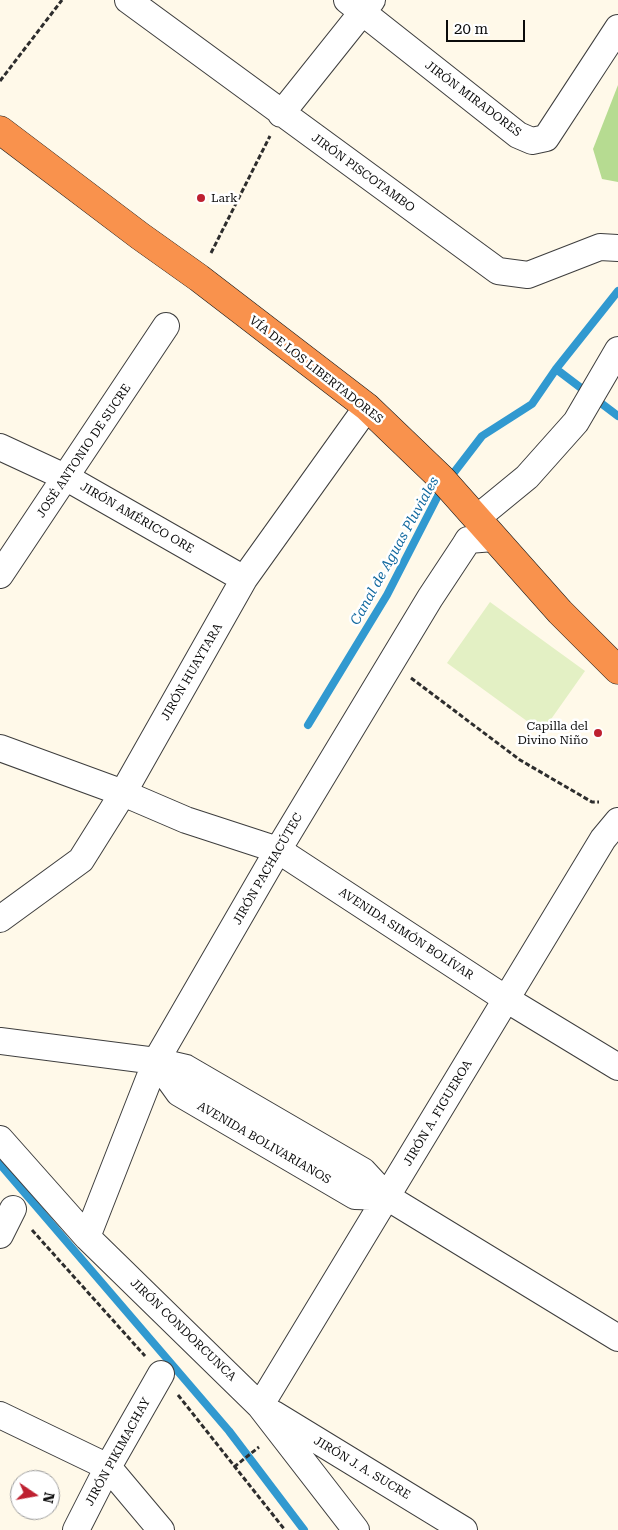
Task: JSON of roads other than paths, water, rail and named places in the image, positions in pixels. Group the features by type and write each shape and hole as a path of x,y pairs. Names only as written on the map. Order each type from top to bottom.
{"highway":[{"name":"VÍA DE LOS LIBERTADORES","path":"0,130 140,236 199,278 367,407 441,478 560,612 618,670"}],"street":[{"name":"JIRÓN PISCOTAMBO","path":"128,0 281,114 498,271 528,275 600,247 618,248"},
{"path":"281,114 360,4"},
{"name":"JIRÓN MIRADORES","path":"360,4 518,135 532,141 546,138 618,28"},
{"name":"JOSÉ ANTONIO DE SUCRE","path":"0,575 67,478 166,326"},
{"path":"486,528 527,477 576,422 618,350"},
{"name":"JIRÓN HUAYTARA","path":"0,919 81,860 123,793 244,579 367,407"},
{"name":"JIRÓN AMÉRICO ORE","path":"0,447 67,478 244,579"},
{"name":"JIRÓN PACHACÚTEC","path":"87,1237 156,1061 278,850 391,663 468,540 486,528"},
{"name":"AVENIDA SIMÓN BOLÍVAR","path":"0,748 123,793 186,820 278,850 506,999 618,1067"},
{"name":"JIRÓN A. FIGUEROA","path":"260,1406 603,838 618,821"},
{"name":"AVENIDA BOLIVARIANOS","path":"0,1041 156,1061 186,1068 363,1172 387,1197 618,1338"},
{"name":"JIRÓN CONDORCUNCA","path":"0,1139 87,1237 260,1406 356,1530"},
{"path":"0,1235 13,1209"},
{"name":"JIRÓN PIKIMACHAY","path":"76,1530 108,1467 161,1374"},
{"name":"JIRÓN J. A. SUCRE","path":"260,1406 464,1530"},
{"path":"0,1415 108,1467 161,1530"}],"waterway":[{"name":"Canal de Aguas Pluviales","path":"449,479 482,436 532,404 556,369 618,291"},
{"path":"556,369 618,416"},
{"name":"Canal de Aguas Pluviales","path":"308,725 387,595 442,488"},
{"path":"0,1164 229,1431 304,1530"}],"place":[{"name":"Lark","path":"201,198"},
{"name":"Capilla del Divino Niño","path":"598,733"}]}
